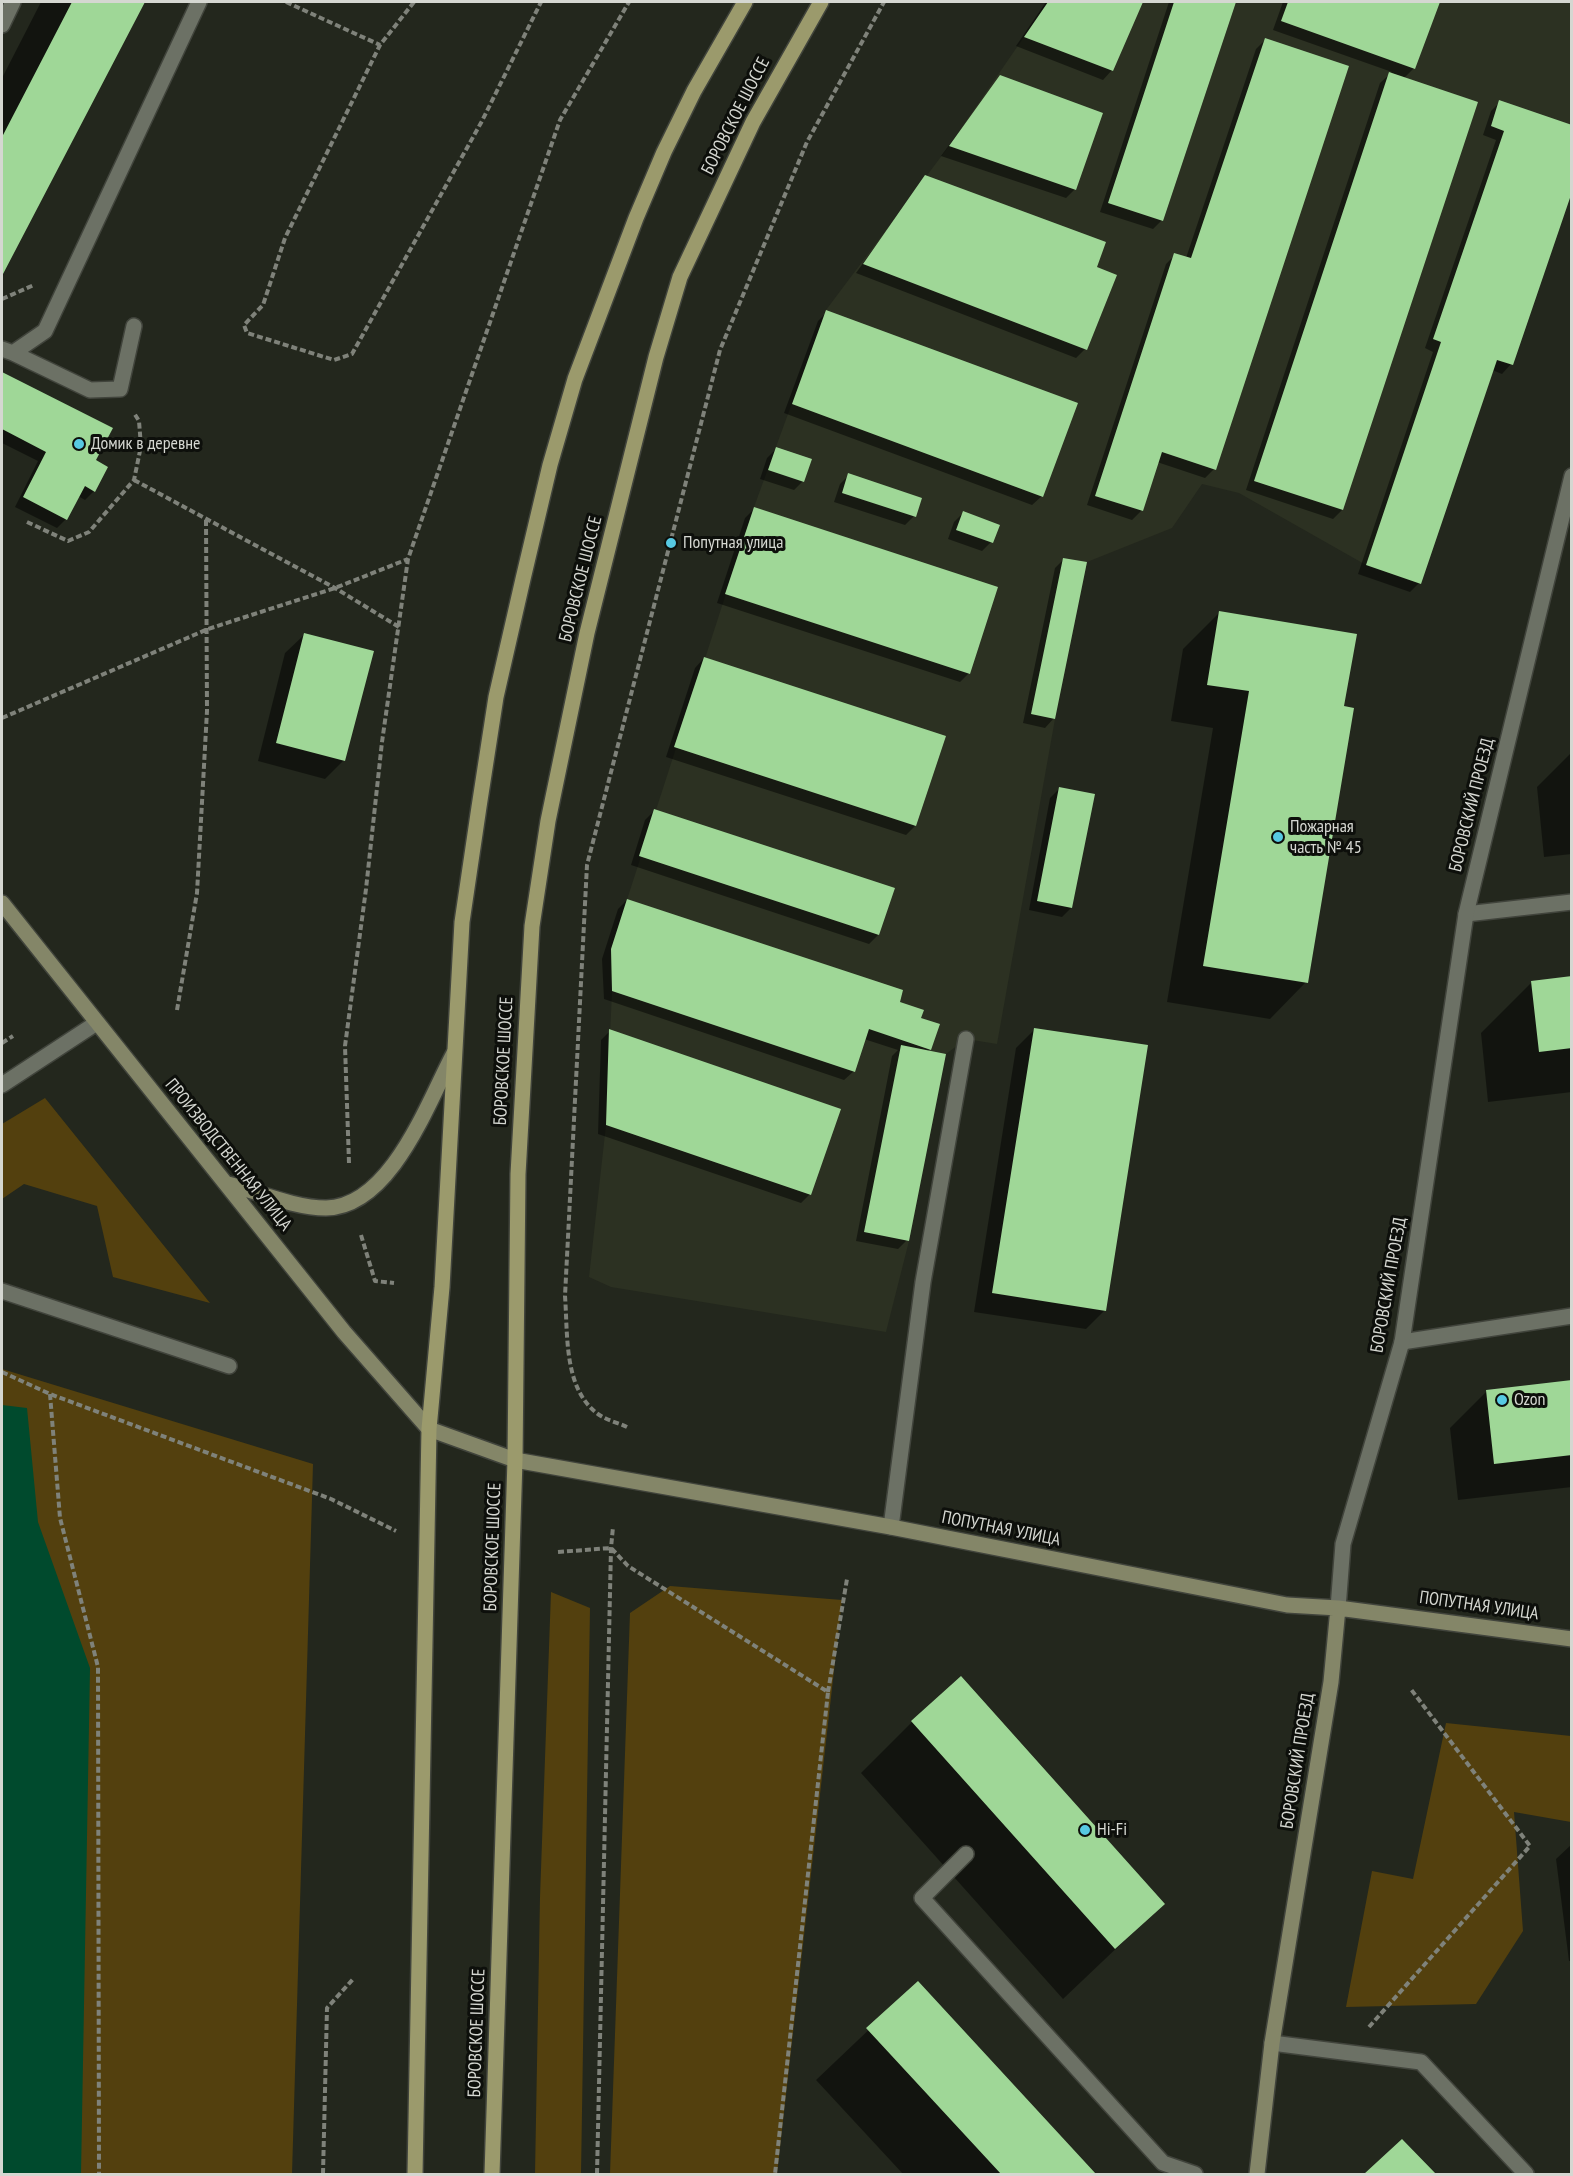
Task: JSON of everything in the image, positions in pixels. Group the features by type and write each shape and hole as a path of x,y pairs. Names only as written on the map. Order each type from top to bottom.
{"main road":[{"path":"415,2175 429,1429 442,1287 462,922 496,698 550,465 575,379 636,218 694,91 746,2"},
{"name":"БОРОВСКОЕ ШОССЕ","path":"492,2175 516,1460 518,1174 528,978 548,821 569,712 650,379 680,277 753,122 822,2"}],"street":[{"path":"2,24 13,2"},
{"path":"7,351 45,331 200,2"},
{"path":"7,351 90,390 120,389 134,326"},
{"name":"БОРОВСКИЙ ПРОЕЗД","path":"1257,2175 1272,2043 1331,1682 1343,1544 1401,1342 1466,914 1572,476"},
{"path":"1466,914 1572,902"},
{"name":"ПРОИЗВОДСТВЕННАЯ УЛИЦА","path":"2,903 95,1024 228,1184 344,1332 429,1429"},
{"path":"2,1085 95,1024"},
{"path":"891,1527 923,1282 966,1039"},
{"path":"228,1184 325,1208 356,1201 395,1164 454,1053"},
{"path":"2,1291 229,1366"},
{"path":"1401,1342 1572,1316"},
{"name":"ПОПУТНАЯ УЛИЦА","path":"429,1429 516,1460 891,1527 1287,1605 1338,1608 1572,1639"},
{"path":"966,1854 922,1898 1163,2163 1195,2175"},
{"path":"1272,2043 1421,2062 1526,2175"}],"path":[{"path":"286,2 380,45"},
{"path":"414,2 380,45 285,238 263,305 244,326 247,333 334,360 352,354 482,121 541,2"},
{"path":"349,1163 345,1046 366,889 382,742 408,560 560,120 629,2"},
{"path":"627,1427 601,1416 581,1397 570,1367 565,1296 587,865 720,350 807,142 884,2"},
{"path":"27,522 68,541 89,532 134,480 141,446 139,421 120,389"},
{"path":"134,480 334,588 399,627"},
{"path":"177,1010 197,893 207,711 206,519"},
{"path":"2,718 208,629 334,588 408,560"},
{"path":"2,1043 13,1036"},
{"path":"361,1235 375,1281 394,1283"},
{"path":"2,1372 51,1394 331,1499 396,1531"},
{"path":"51,1394 60,1518 98,1666 99,2175"},
{"path":"597,2175 613,1527"},
{"path":"558,1552 611,1548"},
{"path":"611,1548 628,1566 828,1692"},
{"path":"775,2175 828,1692 847,1579"},
{"path":"1347,2053 1530,1846 1410,1688"},
{"path":"323,2175 327,2008 354,1978"}],"shaded area":[{"path":"1048,2 1571,2 1571,192 1513,365 1497,361 1421,584 1366,565 1239,493 1202,484 1172,528 1087,562 1055,719 997,1044 966,1039 946,1054 909,1241 886,1332 611,1287 589,1277 606,1125 612,991 611,949 754,507 826,310 949,146"},
{"path":"45,1098 210,1303 113,1277 97,1206 24,1184 2,1199 2,1124"},
{"path":"2,1369 313,1464 292,2174 2,2174"},
{"path":"2,1405 27,1408 38,1522 90,1668 81,2174 2,2174"},
{"path":"670,1586 842,1600 777,2174 610,2174 630,1613"},
{"path":"551,1592 590,1608 581,2174 535,2174 540,1897"},
{"path":"1446,1723 1571,1736 1571,1822 1514,1812 1523,1931 1476,2004 1346,2007 1372,1871 1413,1879"}],"building":[{"path":"72,2 145,2 3,274 2,137"},
{"path":"1048,2 1143,2 1113,71 1024,37"},
{"path":"1174,2 1236,2 1163,221 1108,203"},
{"path":"1288,2 1440,2 1415,69 1281,21"},
{"path":"1265,38 1349,66 1216,470 1162,452 1143,511 1095,496 1174,253 1191,258"},
{"path":"1389,72 1478,102 1343,510 1254,481"},
{"path":"1000,75 1103,113 1076,190 949,146"},
{"path":"1499,100 1572,125 1572,192 1513,365 1497,360 1421,584 1366,565 1441,342 1433,339 1504,131 1491,126"},
{"path":"925,175 1106,242 1097,267 1117,275 1087,350 863,264"},
{"path":"826,310 1078,403 1043,497 792,404"},
{"path":"2,372 113,428 96,460 108,467 95,492 85,486 67,520 23,497 46,452 2,429"},
{"path":"776,447 812,459 804,482 768,470"},
{"path":"848,473 922,498 916,517 842,493"},
{"path":"754,507 998,587 970,674 725,594"},
{"path":"963,511 1000,525 993,543 956,530"},
{"path":"1063,558 1087,562 1055,719 1031,714"},
{"name":"Пожарная часть № 45","path":"1219,611 1357,634 1344,706 1354,708 1308,983 1203,966 1249,691 1207,685"},
{"path":"304,633 374,651 345,761 276,743"},
{"path":"704,657 946,736 916,826 674,747"},
{"path":"1059,787 1095,794 1072,908 1037,901"},
{"path":"654,809 895,888 879,935 639,856"},
{"path":"627,899 903,990 900,1002 924,1010 921,1018 940,1024 931,1050 869,1029 855,1072 612,991 611,949"},
{"path":"1572,976 1572,1048 1539,1052 1531,981"},
{"path":"1034,1028 1148,1045 1106,1311 992,1293"},
{"path":"609,1029 841,1109 811,1195 606,1125"},
{"path":"901,1045 946,1054 909,1241 864,1232"},
{"path":"1572,1380 1572,1455 1494,1464 1486,1390"},
{"path":"961,1676 1165,1904 1115,1949 911,1721"},
{"path":"918,1981 1096,2174 1001,2174 866,2028"},
{"path":"1402,2139 1436,2174 1364,2174"}],"place":[{"name":"Домик в деревне","path":"79,444"},
{"name":"Попутная улица","path":"671,543"},
{"name":"Пожарная часть № 45","path":"1278,837"},
{"name":"Ozon","path":"1502,1400"},
{"name":"Hi-Fi","path":"1085,1830"}]}
